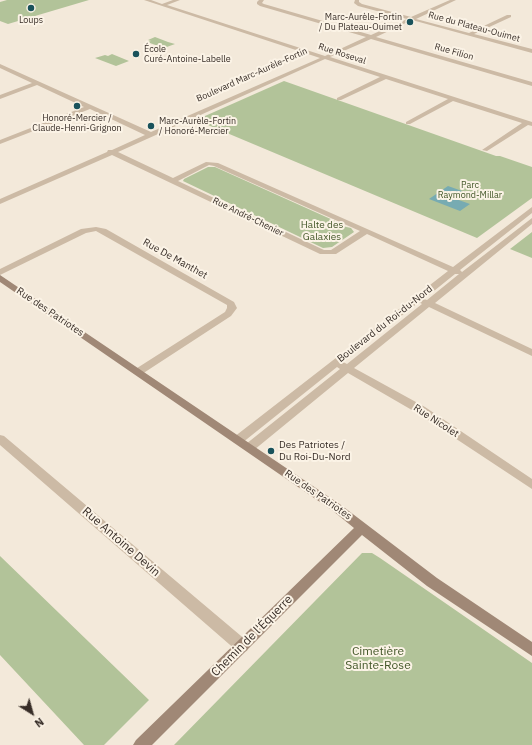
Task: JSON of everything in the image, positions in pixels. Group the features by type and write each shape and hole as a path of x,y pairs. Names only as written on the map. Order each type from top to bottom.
{"street":[{"name":"Rue Roseval","path":"146,0 529,124"},
{"path":"162,5 178,0"},
{"name":"Rue Filion","path":"262,0 259,2 262,5 532,84"},
{"name":"Rue du Plateau-Ouimet","path":"357,0 356,2 358,4 532,51"},
{"name":"Boulevard Marc-Aurèle-Fortin","path":"409,18 445,0"},
{"name":"Boulevard Marc-Aurèle-Fortin","path":"0,195 109,150 409,18 454,0"},
{"path":"470,34 509,16"},
{"path":"0,66 148,133"},
{"path":"340,99 385,77"},
{"path":"0,97 38,83"},
{"path":"408,123 452,99"},
{"path":"0,142 90,107"},
{"path":"485,150 529,124"},
{"name":"Boulevard Marc-Aurèle-Fortin","path":"0,202 109,150"},
{"name":"Rue André-Chenier","path":"109,150 323,252 329,253 335,251 366,231"},
{"path":"172,180 206,164 216,164 464,275"},
{"name":"Boulevard du Roi-du-Nord","path":"238,440 532,209"},
{"name":"Boulevard du Roi-du-Nord","path":"250,447 532,220"},
{"name":"Rue De Manthet","path":"0,272 84,230 96,229 110,235 231,304 232,308 228,314 138,372"},
{"name":"Rue des Patriotes","path":"0,278 250,447 363,527 432,582 532,650"},
{"path":"418,298 532,353"},
{"name":"Rue Nicolet","path":"336,363 421,410 532,485"},
{"name":"Rue Antoine Devin","path":"0,439 242,646"},
{"name":"Chemin de l'Équerre","path":"141,745 347,541 363,527"}],"green space":[{"name":"Loups","path":"7,0 89,0 8,24 0,21 0,2"},
{"path":"155,37 175,44 164,48 147,42 151,41 148,40"},
{"path":"112,54 129,61 116,66 95,58"},
{"name":"Parc Raymond-Millar","path":"284,81 496,156 532,167 532,198 477,238 196,120"},
{"name":"Halte des Galaxies","path":"208,167 215,167 344,225 342,226 351,228 354,232 332,247 323,248 183,181 184,179"},
{"path":"532,232 532,258 510,249"},
{"name":"Cimetière Sainte-Rose","path":"362,553 372,553 380,558 532,663 532,745 174,745"},
{"path":"0,556 149,700 104,745 84,745 0,655"}],"water":[{"path":"448,186 462,191 453,198 470,204 460,211 429,199"}],"place":[{"name":"Loups","path":"31,8"},
{"name":"Marc-Aurèle-Fortin / Du Plateau-Ouimet","path":"410,22"},
{"name":"École Curé-Antoine-Labelle","path":"136,54"},
{"name":"Honoré-Mercier / Claude-Henri-Grignon","path":"77,106"},
{"name":"Marc-Aurèle-Fortin / Honoré-Mercier","path":"151,126"},
{"name":"Des Patriotes / Du Roi-Du-Nord","path":"271,451"}]}
